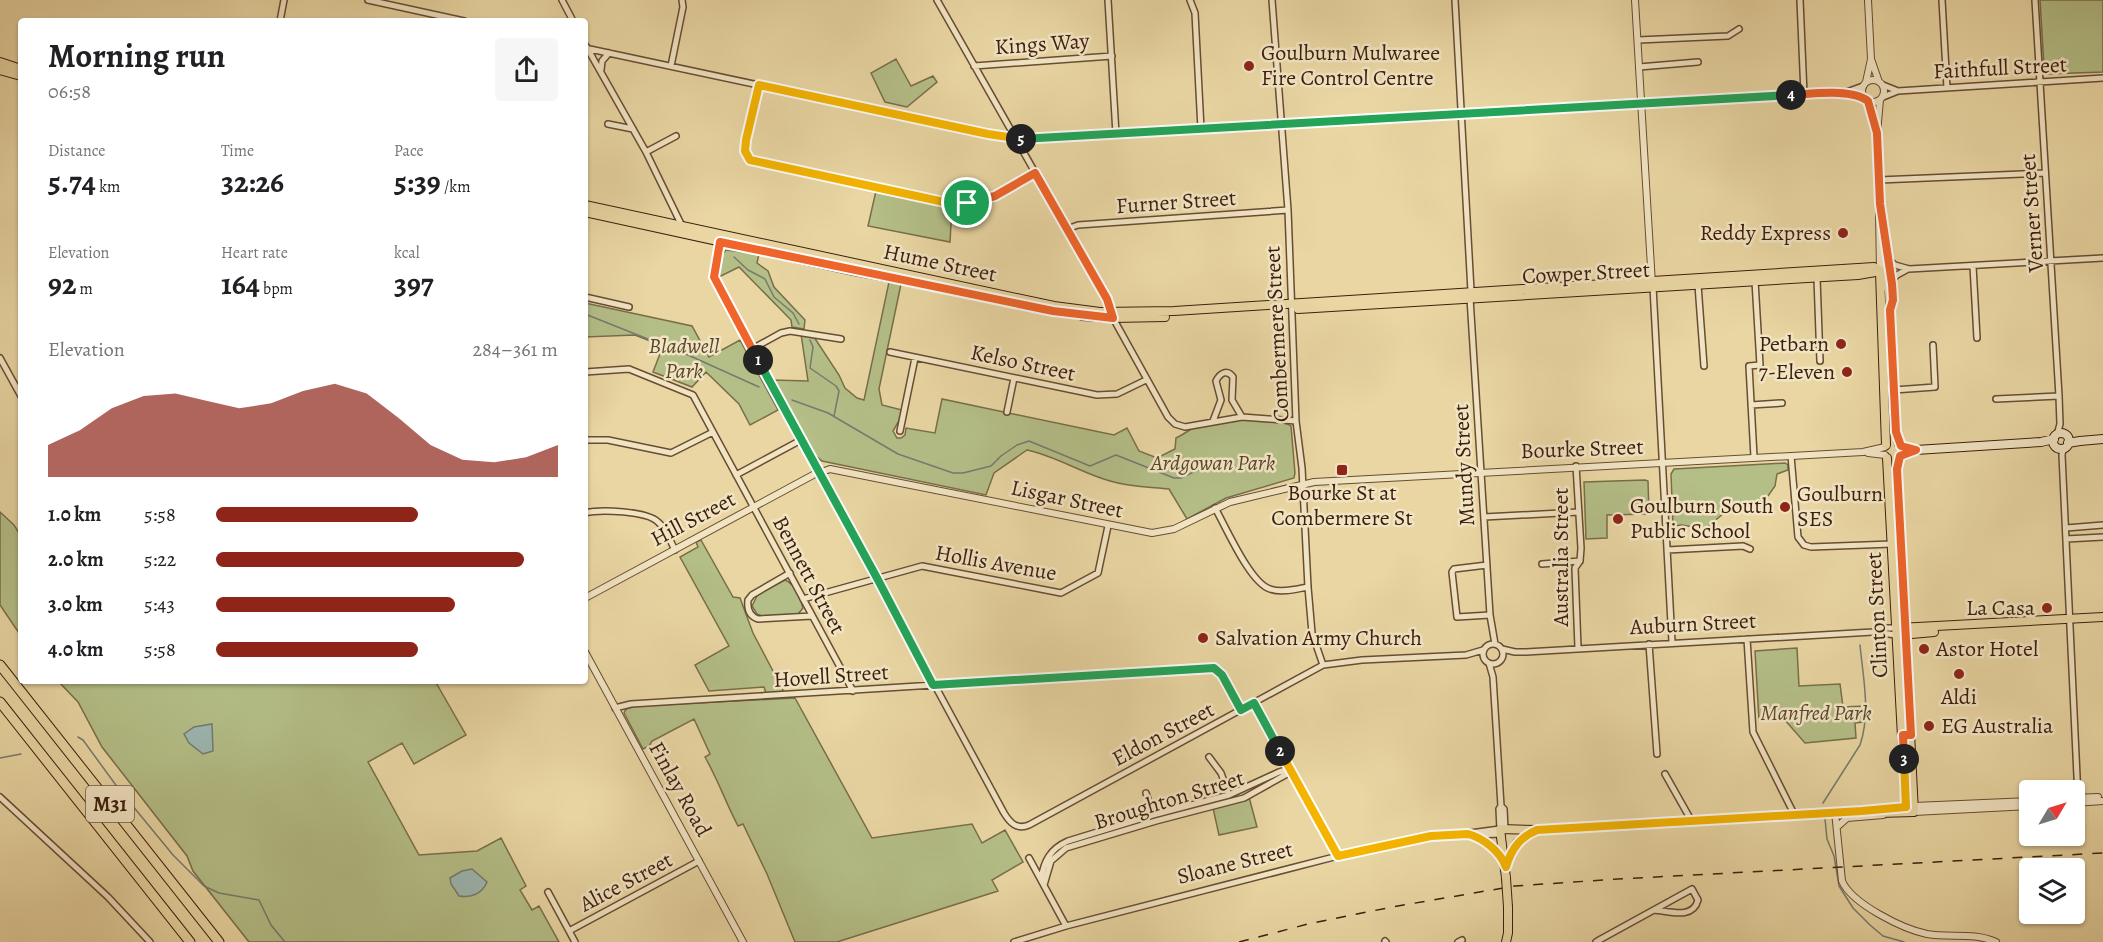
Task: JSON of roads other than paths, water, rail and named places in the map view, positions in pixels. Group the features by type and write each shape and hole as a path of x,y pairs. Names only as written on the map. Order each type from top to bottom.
{"highway":[{"name":"M31","path":"0,665 219,942"},
{"name":"M31","path":"0,702 190,942"}],"main road":[{"path":"0,62 18,68"},
{"path":"0,70 18,75"},
{"name":"Hume Street","path":"588,206 720,242 1053,311 1113,315 1293,306"},
{"name":"Hume Street","path":"588,213 1054,306 1113,315"},
{"name":"Cowper Street","path":"1293,306 1880,271"},
{"name":"Clinton Street","path":"1880,271 1888,283 1895,427 1900,451 1897,475 1900,631"},
{"name":"Clinton Street","path":"1880,271 1886,451 1907,735 1910,809"},
{"name":"Cowper Street","path":"1652,284 1698,285 1818,278 1859,272"},
{"name":"Clinton Street","path":"1859,272 1870,278 1876,286 1883,360"},
{"path":"1900,451 1892,442 1886,451 1893,460 1900,451 2103,439"},
{"name":"Auburn Street","path":"1900,631 2103,619"},
{"name":"Sloane Street","path":"1862,811 1890,814 1910,809"},
{"name":"Sloane Street","path":"1503,831 1910,809"},
{"path":"1503,831 1509,933 1506,942"},
{"path":"1506,862 1517,843 1534,831"},
{"path":"1471,834 1492,848 1506,862"}],"street":[{"path":"281,18 284,0"},
{"path":"368,0 450,18"},
{"path":"562,0 571,18"},
{"path":"671,66 683,8 682,0"},
{"path":"937,0 1107,299 1146,380 1168,417 1175,424 1185,427 1242,417 1296,421"},
{"path":"1108,0 1116,134"},
{"path":"1190,0 1195,13 1201,129"},
{"name":"Combermere Street","path":"1272,0 1288,210 1296,421 1308,587 1312,633 1323,665"},
{"name":"Mundy Street","path":"1455,0 1481,471 1491,629 1495,644"},
{"path":"1635,0 1672,642"},
{"path":"1800,0 1804,94"},
{"path":"1866,100 1862,92 1871,59 1868,0"},
{"path":"1942,0 1947,88"},
{"name":"Verner Street","path":"2035,0 2066,528 2075,780"},
{"path":"1638,40 1728,36 1739,29"},
{"path":"588,47 1014,138 1039,139 1804,94 1843,93 1874,103 1881,99 1884,91 1871,59"},
{"path":"588,50 646,152 683,230"},
{"path":"601,72 602,61 606,55 617,54"},
{"name":"Kings Way","path":"974,66 1112,56"},
{"path":"1639,67 1698,62"},
{"name":"Faithfull Street","path":"1881,99 1898,91 2103,78"},
{"path":"1843,93 1873,80 1881,83"},
{"name":"Faithfull Street","path":"1881,83 1898,91"},
{"path":"759,85 745,151 750,160 756,162 955,203 977,202 995,196 1035,173"},
{"name":"Clinton Street","path":"1880,271 1877,133 1881,99"},
{"name":"Clinton Street","path":"1866,100 1877,133"},
{"path":"608,124 633,129"},
{"path":"646,152 676,136"},
{"path":"1879,180 2045,173"},
{"name":"Clinton Street","path":"1880,204 1892,280 1893,300 1890,310"},
{"name":"Furner Street","path":"1067,229 1078,225 1288,210"},
{"name":"Clinton Street","path":"1880,271 1884,262 1884,224"},
{"path":"720,242 714,277 933,685"},
{"path":"1859,272 1874,260 1879,242"},
{"path":"1889,260 1909,269 2103,258"},
{"path":"1973,266 1977,338"},
{"path":"1892,280 1909,269"},
{"path":"1818,278 1820,361"},
{"path":"1754,457 1749,366 1760,365 1755,281"},
{"path":"1698,285 1704,366"},
{"path":"588,298 629,307"},
{"path":"752,349 777,335 790,331 841,339"},
{"path":"1894,390 1935,387 1933,345"},
{"name":"Kelso Street","path":"890,352 1107,396 1125,391 1146,380"},
{"path":"0,358 18,391"},
{"path":"900,431 915,358"},
{"name":"Bennett Street","path":"588,372 630,369 689,392 695,399 853,691"},
{"path":"1213,421 1221,400 1216,381 1224,372 1233,377 1232,400 1242,417"},
{"path":"1007,412 1014,378"},
{"path":"1996,399 2059,396"},
{"path":"1751,405 1782,403"},
{"path":"588,440 608,440 671,453 713,432"},
{"path":"736,475 801,440"},
{"name":"Bourke Street","path":"1302,484 1481,471 1886,451"},
{"path":"1791,456 1798,537 1802,543 1811,547 1892,544"},
{"name":"Australia Street","path":"1576,466 1580,561 1575,568 1578,648"},
{"name":"Lisgar Street","path":"819,472 839,469 1108,526 1161,533 1239,499 1302,484"},
{"name":"Hill Street","path":"588,596 819,472"},
{"path":"1215,508 1259,583 1268,589 1278,590 1308,587"},
{"path":"588,513 615,511 654,519 660,524 675,550"},
{"path":"1484,517 1579,512"},
{"path":"2066,528 2103,525"},
{"name":"Hollis Avenue","path":"803,599 927,566 1061,593 1098,573 1108,526"},
{"path":"2066,539 2103,537"},
{"path":"1667,550 1743,546 1750,549"},
{"path":"1542,564 1580,561"},
{"path":"1487,565 1460,567 1452,572 1457,617 1490,615"},
{"path":"789,573 752,595 748,600 749,612 758,619 812,616"},
{"name":"Auburn Street","path":"1502,649 1515,652 1873,632 1886,628 1900,631"},
{"name":"Mundy Street","path":"1485,647 1491,629"},
{"path":"1747,639 1753,732 1794,814"},
{"path":"1466,655 1495,644 1502,649 1502,657 1497,663 1493,677"},
{"path":"1649,644 1657,754"},
{"path":"1483,658 1485,647"},
{"name":"Auburn Street","path":"1502,657 1515,652"},
{"path":"1323,665 1362,660 1466,655 1483,658 1489,663 1493,677 1501,806 1504,809 1503,831"},
{"name":"Finlay Road","path":"588,658 743,942"},
{"path":"1489,663 1497,663"},
{"name":"Eldon Street","path":"933,685 1004,813 1010,822 1018,827 1029,825 1323,665"},
{"name":"Hovell Street","path":"615,708 631,704 1214,668 1222,675 1241,710"},
{"path":"1254,703 1338,856"},
{"name":"Broughton Street","path":"1209,757 1221,773 1229,795"},
{"name":"Broughton Street","path":"1042,882 1046,858 1062,843 1229,795 1290,769"},
{"name":"Broughton Street","path":"1042,882 1051,861 1066,848 1244,798 1287,774 1290,769"},
{"path":"1665,774 1691,820"},
{"name":"Broughton Street","path":"1146,793 1153,815"},
{"path":"0,797 108,897 150,942"},
{"path":"2085,800 2103,799"},
{"name":"Sloane Street","path":"1910,809 2019,804"},
{"path":"1835,812 1842,881 1845,888 1858,900 1919,932 1976,936 1996,942"},
{"path":"1837,827 1846,818 1890,814"},
{"name":"Sloane Street","path":"1014,942 1066,926 1338,856 1431,836 1503,831"},
{"path":"1029,858 1066,926"},
{"name":"Alice Street","path":"569,931 699,861"},
{"path":"1596,942 1654,910 1692,890 1698,900 1696,906 1688,912 1654,910"},
{"path":"548,892 575,942"}],"water":[{"path":"212,724 213,751 203,754 189,743 184,734 194,727"},
{"path":"472,869 487,882 476,894 459,896 450,878 462,871"}],"waterway":[{"path":"734,257 748,270 765,279 774,297 793,313 799,324"},
{"path":"588,315 688,355 759,387"},
{"path":"810,340 813,347 810,368 836,386 839,391 834,416"},
{"path":"792,400 828,413 898,454 953,473 963,473 991,466 1017,445 1029,441 1090,466 1116,455 1174,478 1181,478 1204,467"},
{"path":"1823,803 1860,745 1863,733 1866,708 1860,645"},
{"path":"78,737 83,740 118,788 173,855 204,886 219,893 259,900 271,925 285,942"},
{"path":"0,758 21,754"},
{"path":"1825,819 1827,839 1834,856 1839,886 1853,908 1883,936 1904,942"}],"railway":[{"path":"1239,942 1308,924 1515,886 2103,853"}],"place":[{"name":"Goulburn Mulwaree Fire Control Centre","path":"1249,66"},
{"name":"Reddy Express","path":"1843,233"},
{"name":"Petbarn","path":"1841,344"},
{"name":"7-Eleven","path":"1847,372"},
{"name":"Bourke St at Combermere St","path":"1342,470"},
{"name":"Goulburn SES","path":"1785,507"},
{"name":"Goulburn South Public School","path":"1618,519"},
{"name":"La Casa","path":"2047,608"},
{"name":"Salvation Army Church","path":"1203,638"},
{"name":"Astor Hotel","path":"1924,649"},
{"name":"Aldi","path":"1959,674"},
{"name":"EG Australia","path":"1929,726"}],"park label":[{"name":"Bladwell Park","path":"684,358"},
{"name":"Ardgowan Park","path":"1213,463"},
{"name":"Manfred Park","path":"1816,713"}]}
